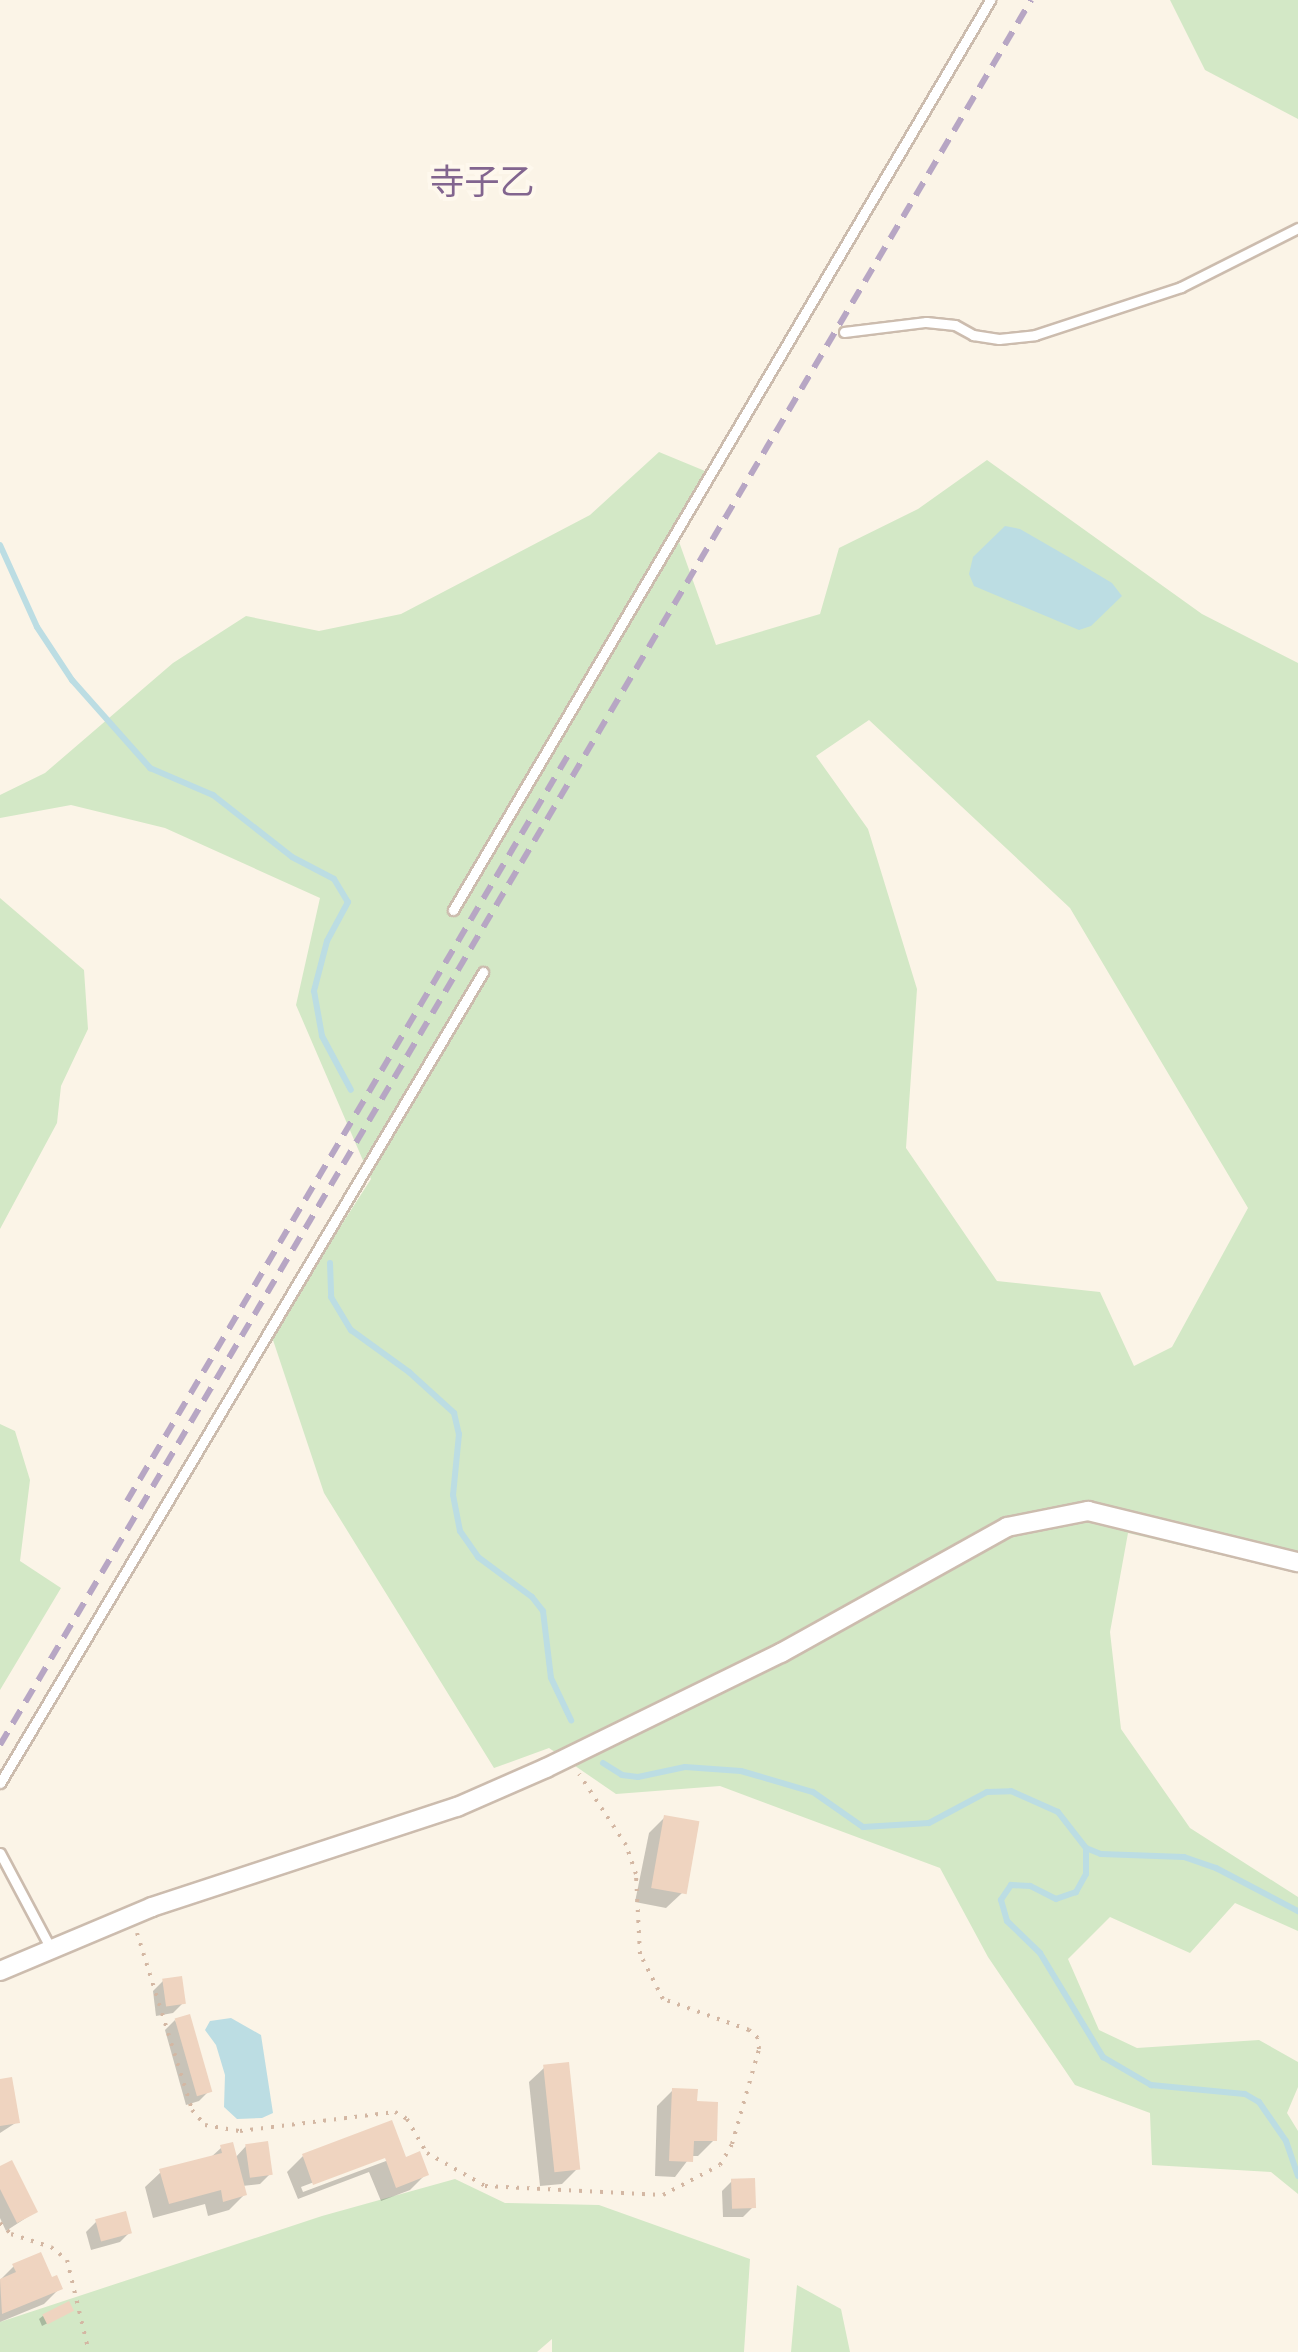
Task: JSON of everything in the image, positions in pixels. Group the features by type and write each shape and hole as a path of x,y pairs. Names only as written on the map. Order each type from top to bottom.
{"street":[{"path":"0,1971 132,1916 457,1807 781,1653 1007,1527 1088,1512 1298,1562"}],"lane":[{"path":"453,910 796,335 990,0"},
{"path":"844,332 926,322 955,325 973,335 999,340 1035,336 1181,287 1298,228"},
{"path":"796,335 811,336"},
{"path":"0,1782 483,972"},
{"path":"0,1853 51,1949"}],"path":[{"path":"132,1916 192,2110 205,2124 240,2131 394,2112 408,2120 427,2153 485,2186 664,2195 720,2165 732,2144 759,2050 758,2038 749,2030 662,1999 640,1954 636,1874 626,1845 568,1757"},
{"path":"0,2224 11,2234 51,2246 68,2260 89,2352"}],"green space":[{"path":"1170,0 1298,0 1298,119 1205,70"},
{"path":"659,452 705,471 673,525 716,645 820,614 839,548 918,509 987,460 1202,614 1298,663 1298,1573 1128,1533 1110,1632 1121,1729 1190,1828 1298,1897 1298,1931 1235,1903 1190,1953 1110,1917 1068,1959 1099,2030 1137,2048 1259,2040 1298,2062 1298,2087 1287,2113 1298,2131 1298,2194 1271,2172 1152,2165 1150,2113 1075,2085 988,1957 940,1868 720,1786 616,1794 549,1748 494,1768 324,1493 271,1334 371,1179 296,1005 320,898 165,828 71,805 0,818 0,795 45,773 173,663 246,616 319,631 401,614 590,515","holes":["869,720 1070,908 1248,1208 1172,1347 1134,1366 1100,1292 997,1281 906,1148 917,989 868,829 816,756"]},
{"path":"0,898 84,970 88,1029 61,1086 57,1123 0,1229"},
{"path":"0,1424 15,1431 30,1480 20,1561 61,1588 0,1690"},
{"path":"455,2179 505,2203 599,2205 750,2259 744,2352 552,2352 552,2339 537,2352 0,2352 0,2322 322,2216"},
{"path":"797,2285 841,2309 850,2352 791,2352"}],"water":[{"path":"1005,526 1020,529 1072,559 1112,583 1122,596 1091,626 1079,630 974,586 969,574 973,557"},
{"path":"231,2018 261,2035 273,2113 262,2118 237,2119 224,2107 225,2075 216,2045 205,2030 210,2021"}],"building":[{"path":"664,1815 699,1821 687,1894 651,1888"},
{"path":"182,1976 186,2004 166,2007 162,1979"},
{"path":"190,2014 212,2092 197,2096 175,2018"},
{"path":"569,2062 580,2169 554,2172 543,2065"},
{"path":"12,2077 20,2123 0,2126 0,2079"},
{"path":"672,2088 698,2089 697,2101 718,2102 717,2141 694,2141 693,2162 669,2161"},
{"path":"392,2120 406,2157 420,2151 429,2175 396,2188 385,2158 313,2185 302,2154"},
{"path":"268,2141 273,2175 250,2178 245,2144"},
{"path":"233,2142 247,2195 223,2202 221,2190 169,2204 159,2169 222,2153 220,2145"},
{"path":"12,2160 38,2212 17,2223 0,2189 0,2166"},
{"path":"755,2178 756,2208 732,2209 731,2179"},
{"path":"126,2211 132,2233 101,2241 95,2219"},
{"path":"41,2252 52,2277 57,2275 63,2289 2,2314 0,2279 16,2272 12,2264"},
{"path":"69,2301 74,2311 47,2324 42,2315"}],"waterway":[{"path":"0,545 37,627 72,680 150,768 213,795 292,857 334,879 348,902 327,941 314,991 322,1036 351,1090"},
{"path":"330,1263 331,1297 351,1330 409,1372 454,1413 459,1434 453,1495 460,1531 478,1557 532,1597 543,1611 551,1678 571,1720"},
{"path":"603,1763 622,1775 638,1777 685,1767 741,1771 813,1792 863,1827 929,1823 987,1792 1011,1791 1058,1812 1086,1848 1101,1854 1184,1857 1216,1868 1298,1911"},
{"path":"1086,1848 1086,1874 1076,1892 1056,1899 1030,1886 1011,1885 1001,1900 1007,1921 1040,1953 1103,2057 1151,2085 1245,2094 1259,2102 1286,2141 1298,2176"}],"railway":[{"path":"0,1745 1031,0"},
{"path":"127,1501 570,752"}],"district":[{"name":"寺子乙","path":"482,181"}]}
